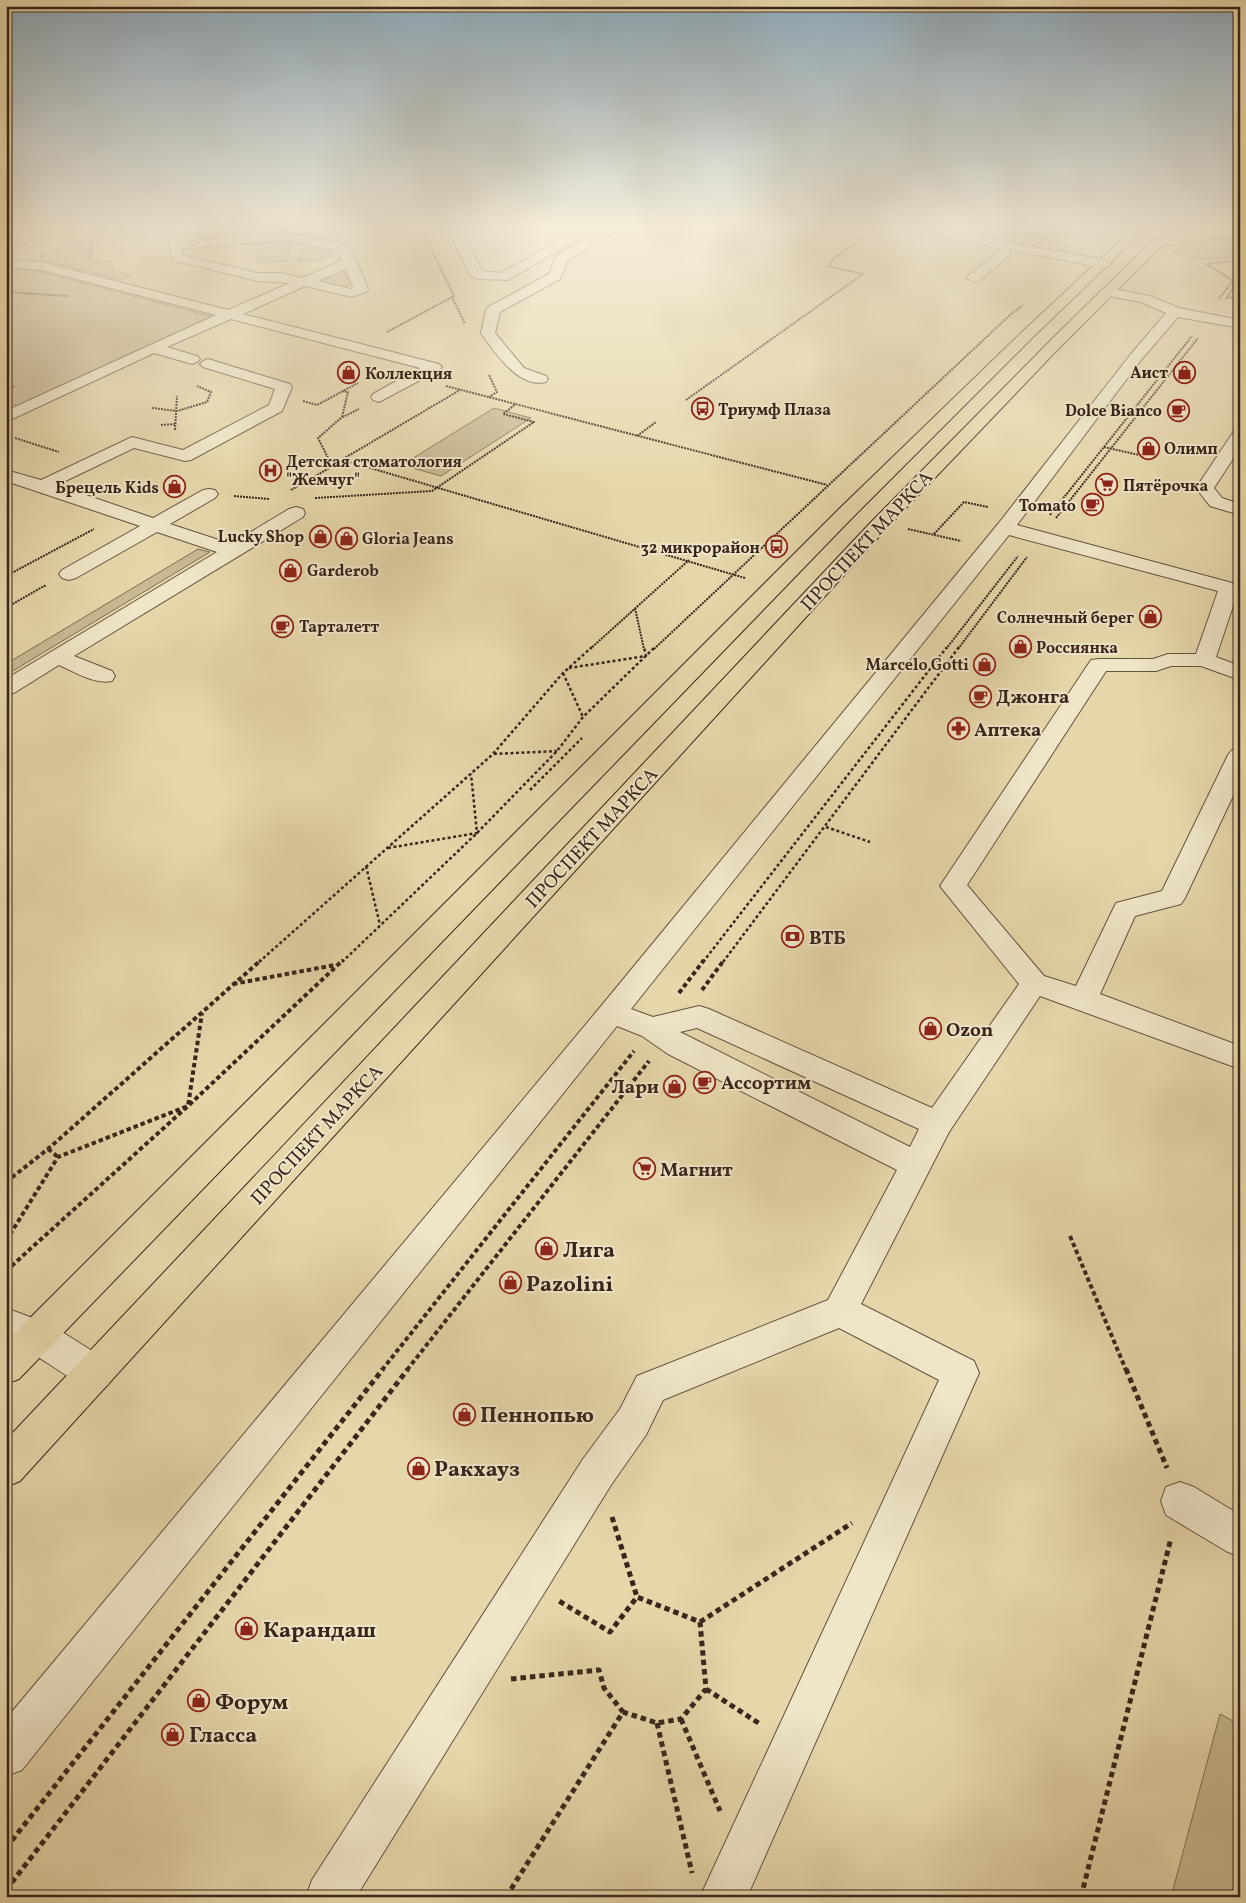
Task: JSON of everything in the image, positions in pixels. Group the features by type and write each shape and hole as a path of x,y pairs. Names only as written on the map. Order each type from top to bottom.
{"main road":[{"name":"ПРОСПЕКТ МАРКСА","path":"6,1367 22,1330 845,514 1027,335 1055,314"},
{"name":"ПРОСПЕКТ МАРКСА","path":"6,1468 880,524 1087,314"}],"street":[{"path":"6,417 230,314 434,367 379,397"},
{"path":"492,314 488,333 519,371 540,379"},
{"path":"6,1754 612,1013 1005,528 1136,357 1173,314"},
{"path":"1186,314 1240,324"},
{"path":"42,486 132,442 185,456 276,408 284,386 153,348"},
{"path":"1240,435 1205,488 1216,502 1240,510"},
{"path":"6,475 232,551"},
{"path":"69,574 209,494"},
{"path":"6,688 296,513"},
{"path":"1005,528 1234,580 1204,660"},
{"path":"59,657 104,676"},
{"path":"1240,674 1204,660 1168,660 1156,665 1099,665 953,886 1034,983 1084,999 1240,1058"},
{"path":"1084,999 1125,909 1172,898 1240,755"},
{"path":"329,1897 598,1472 633,1422 650,1388 840,1311 938,1124 1034,983"},
{"path":"612,1013 664,1030 678,1046 916,1165"},
{"path":"664,1030 699,1017 938,1124"},
{"path":"708,1887 741,1858 961,1372 840,1311"},
{"path":"22,1330 95,1373"},
{"path":"1180,1502 1240,1537"}],"path":[{"path":"358,348 421,314"},
{"path":"686,400 807,314"},
{"path":"6,1848 420,1320 664,1030 715,976 1104,447 1208,314"},
{"path":"6,1271 188,1106 380,926 477,833 557,751 583,716 995,329"},
{"path":"281,394 317,405 403,359"},
{"path":"6,1890 443,1324 1038,537 1176,366"},
{"path":"415,378 827,485"},
{"path":"152,408 176,411 207,402 211,392 196,386"},
{"path":"291,490 460,390"},
{"path":"341,418 348,392 343,391"},
{"path":"488,397 497,392"},
{"path":"332,466 318,438 341,418 377,401 379,397"},
{"path":"312,498 432,491 534,422 503,414 516,404"},
{"path":"636,436 656,422"},
{"path":"1104,447 1139,455"},
{"path":"342,460 689,560 734,575"},
{"path":"209,494 274,500"},
{"path":"6,1182 48,1149 493,754 563,673 689,560"},
{"path":"6,610 8,605 69,574"},
{"path":"635,608 646,656"},
{"path":"569,668 646,656"},
{"path":"563,673 583,716"},
{"path":"493,754 557,751"},
{"path":"470,774 477,833"},
{"path":"826,827 870,842"},
{"path":"388,848 477,833"},
{"path":"366,865 380,926"},
{"path":"232,984 337,965"},
{"path":"188,1106 202,1013"},
{"path":"6,1241 58,1157 188,1106"},
{"path":"48,1149 58,1157"},
{"path":"1070,1236 1180,1502 1081,1897"},
{"path":"598,1472 637,1597"},
{"path":"700,1622 861,1517"},
{"path":"528,1582 610,1632 637,1597"},
{"path":"637,1597 700,1622"},
{"path":"464,1684 599,1670 604,1688 623,1712 656,1723 681,1719 706,1689 700,1622"},
{"path":"706,1689 792,1744"},
{"path":"506,1897 623,1712"},
{"path":"681,1719 741,1858"},
{"path":"656,1723 708,1887"}],"shaded area":[{"path":"6,314 202,314 214,317 19,406 6,402"},
{"path":"494,408 531,418 441,476 402,465"},
{"path":"198,549 210,552 6,675 6,664"},
{"path":"1220,1714 1240,1725 1240,1897 1171,1897"}],"place":[{"name":"Аист","path":"1184,372"},
{"name":"Коллекция","path":"349,373"},
{"name":"Триумф Плаза","path":"702,409"},
{"name":"Dolce Bianco","path":"1178,410"},
{"name":"Олимп","path":"1148,448"},
{"name":"Детская стоматология \"Жемчуг\"","path":"270,470"},
{"name":"Пятёрочка","path":"1107,485"},
{"name":"Брецель Kids","path":"175,487"},
{"name":"Tomato","path":"1092,505"},
{"name":"Lucky Shop","path":"320,536"},
{"name":"Gloria Jeans","path":"346,538"},
{"name":"32 микрорайон","path":"776,547"},
{"name":"Garderob","path":"291,570"},
{"name":"Солнечный берег","path":"1150,617"},
{"name":"Тарталетт","path":"283,626"},
{"name":"Россиянка","path":"1020,647"},
{"name":"Marcelo Gotti","path":"985,664"},
{"name":"Джонга","path":"980,696"},
{"name":"Аптека","path":"958,729"},
{"name":"ВТБ","path":"793,937"},
{"name":"Ozon","path":"930,1029"},
{"name":"Ассортим","path":"705,1082"},
{"name":"Лари","path":"675,1086"},
{"name":"Магнит","path":"644,1169"},
{"name":"Лига","path":"547,1249"},
{"name":"Pazolini","path":"510,1283"},
{"name":"Пеннопью","path":"464,1414"},
{"name":"Ракхауз","path":"418,1468"},
{"name":"Карандаш","path":"247,1629"},
{"name":"Форум","path":"199,1701"},
{"name":"Гласса","path":"173,1734"}]}
